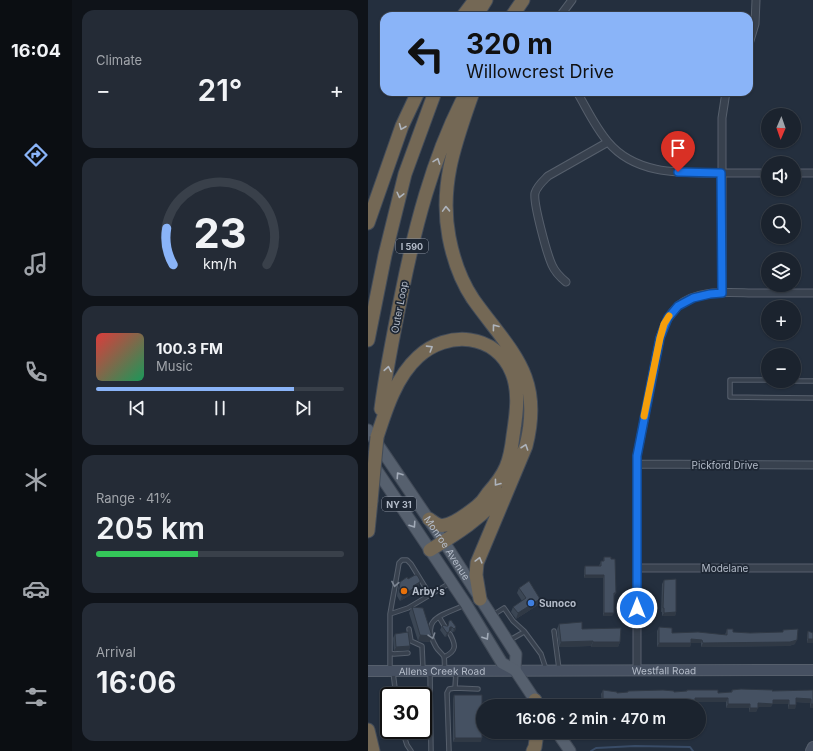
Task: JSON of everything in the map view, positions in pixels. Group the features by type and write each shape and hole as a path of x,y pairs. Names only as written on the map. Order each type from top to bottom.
{"highway":[{"path":"466,12 475,0"},
{"path":"478,12 486,0"},
{"path":"515,12 523,0"},
{"path":"368,223 402,126 416,96"},
{"name":"I 590","path":"368,340 385,255 405,174 434,96"},
{"name":"Outer Loop","path":"383,410 395,326 408,262 425,195 451,123 465,96"},
{"path":"472,96 450,162 445,197 446,218 453,254 465,284 472,298 516,357 527,382 531,408 529,433 526,446 477,563 476,575 480,599"},
{"path":"368,531 371,501 373,433 383,410 397,386 418,357 440,342 454,339 466,339 479,342 491,348 500,355 512,373 516,394 514,429 509,459 500,480 478,506 449,525 440,525 428,519"},
{"path":"430,550 473,522 491,506 511,483"},
{"path":"368,730 373,751"},
{"path":"533,751 536,739"}],"main road":[{"name":"Monroe Avenue","path":"373,433 516,654 515,670"},
{"name":"Monroe Avenue","path":"368,457 466,604 502,663 515,670 533,699"},
{"path":"562,739 568,748"}],"street":[{"path":"563,12 572,0"},
{"path":"753,31 755,24 756,0"},
{"path":"580,96 597,128 608,142 630,160 658,170 687,173 761,173"},
{"path":"722,293 721,173 722,118 725,96"},
{"path":"566,282 554,270 550,261 536,209 535,194 539,184 548,176 608,142"},
{"path":"801,173 813,173"},
{"path":"637,670 637,464 642,426 664,324 672,312 685,301 701,295 722,293 813,293"},
{"name":"Pickford Drive","path":"637,464 813,465"},
{"name":"Modelane","path":"637,568 813,568"},
{"name":"Westfall Road","path":"515,670 813,670"},
{"name":"Allens Creek Road","path":"368,671 515,670"},
{"path":"811,751 813,747"}],"lane":[{"path":"761,380 730,380 730,397 813,398"},
{"path":"801,380 813,381"},
{"path":"394,687 391,671 390,614 399,563 402,560 407,560 411,564 430,595"},
{"path":"390,614 408,608 451,582"},
{"path":"444,670 444,657 435,646 430,629 431,624 439,617 466,604"},
{"path":"491,616 504,608 541,654 546,670"},
{"path":"439,617 445,627"},
{"path":"409,629 411,641 422,646 429,687"},
{"path":"554,631 559,670"},
{"path":"507,642 524,632"},
{"path":"444,657 450,654 454,647 450,634"},
{"path":"390,653 408,653"},
{"path":"455,688 456,670"},
{"path":"449,751 447,693 449,689 455,688 478,689"},
{"path":"405,739 407,746 411,751"},
{"path":"431,739 431,751"}],"building":[{"path":"604,557 611,557 611,559 615,559 616,593 614,593 614,613 604,613 604,575 585,575 585,566 601,566 601,561 604,561"},
{"path":"417,575 420,582 402,596 399,590 400,582 407,577 408,579"},
{"path":"676,579 676,612 664,613 664,580"},
{"path":"529,581 540,599 518,613 513,607 526,598 519,588"},
{"path":"412,607 423,608 432,636 420,635"},
{"path":"451,620 456,627 454,629 450,627 449,632 447,633 442,626 448,626 449,621"},
{"path":"582,622 582,629 621,628 620,642 561,642 559,624"},
{"path":"659,627 672,628 672,633 698,632 727,635 727,629 733,629 733,632 750,633 783,632 783,630 798,629 797,640 790,642 703,643 702,640 691,639 691,643 659,643"},
{"path":"808,631 813,633 813,639 808,639"},
{"path":"408,632 410,646 396,647 395,634"},
{"path":"603,690 617,693 628,691 663,690 674,692 687,690 718,690 718,693 732,692 732,690 813,690 813,704 811,704 811,699 796,698 796,705 789,705 789,700 773,700 773,704 758,703 758,708 750,708 750,704 728,704 728,698 603,699"},
{"path":"454,695 482,695 482,699 476,699 476,738 455,738"}],"waterway":[{"path":"591,751 596,748 635,746 690,747 693,751"}],"slow traffic":[{"path":"644,416 660,338 664,324 669,316"}],"place":[{"name":"Arby's","path":"404,591"},
{"name":"Sunoco","path":"531,603"}],"route":[{"path":"637,608 637,456 660,338 664,324 678,306 685,301 701,295 722,293 721,173 678,172"}]}
